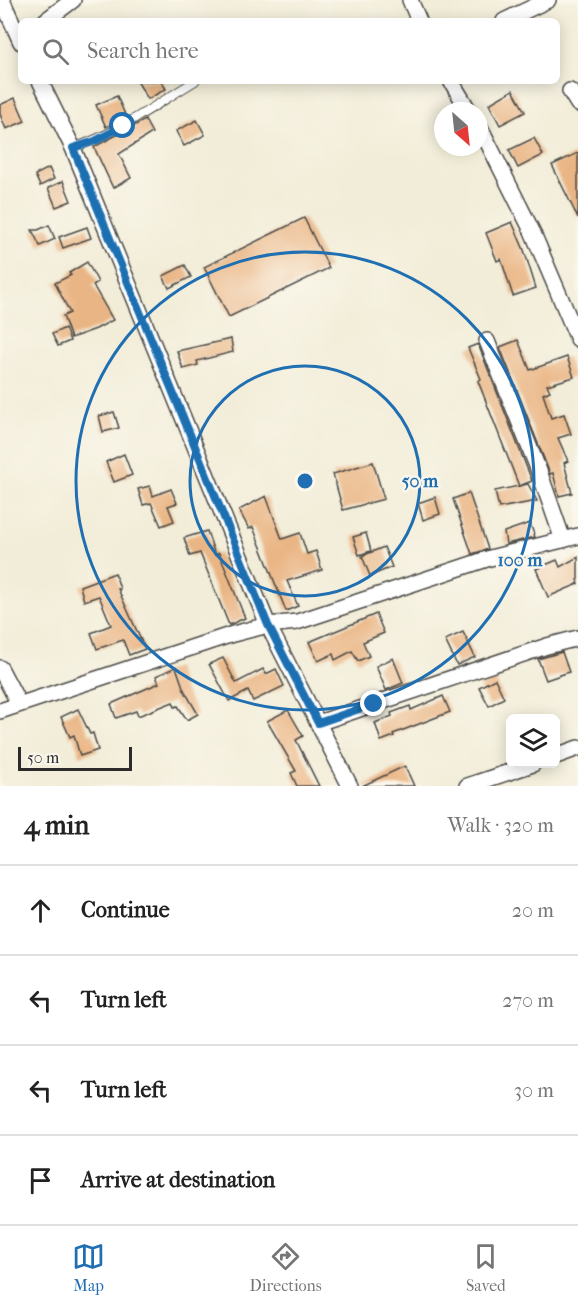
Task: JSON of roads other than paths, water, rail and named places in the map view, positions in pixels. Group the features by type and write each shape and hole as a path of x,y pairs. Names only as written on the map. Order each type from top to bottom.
{"street":[{"path":"2,0 18,34"},
{"path":"49,18 73,0"},
{"path":"410,0 418,18"},
{"path":"510,18 548,0"},
{"path":"41,84 73,148 268,625 350,786"},
{"path":"453,84 464,102"},
{"path":"488,143 532,231 578,339"},
{"path":"0,711 233,634 268,625 297,622 490,558 570,538 539,471 487,341"},
{"path":"318,723 537,649 578,638"},
{"path":"0,668 19,704"},
{"path":"560,754 578,748"},
{"path":"467,786 521,768"}],"lane":[{"path":"73,148 95,141 123,126 190,84"}]}
